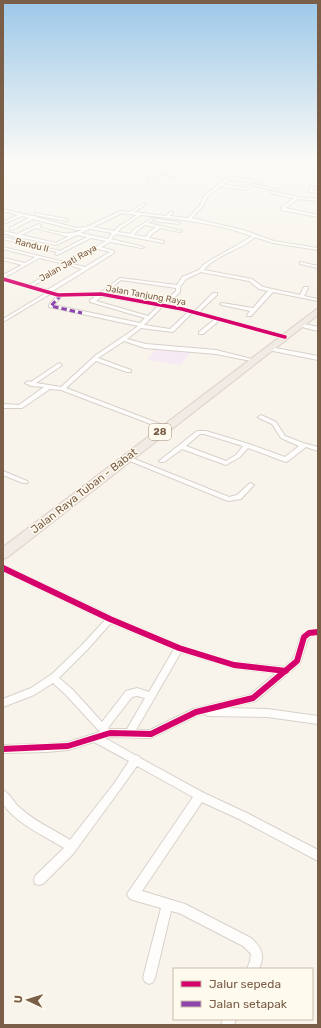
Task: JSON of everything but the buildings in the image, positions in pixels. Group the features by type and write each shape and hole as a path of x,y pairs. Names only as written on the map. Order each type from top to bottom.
{"highway":[{"name":"Jalan Raya Tuban - Babat","path":"3,554 318,311"}],"street":[{"path":"12,208 66,220"},
{"path":"131,213 138,208"},
{"path":"189,220 199,208"},
{"path":"283,208 282,209 318,216"},
{"path":"3,210 76,229 97,229 115,234 163,242"},
{"path":"3,214 10,211"},
{"path":"167,217 171,212"},
{"path":"3,232 53,244 62,242 79,234 118,213 131,213 178,224"},
{"path":"3,223 22,214"},
{"path":"97,229 120,215 167,217 238,230 272,242 318,249"},
{"name":"Jalan Jati Raya","path":"29,287 67,263 108,241 120,227 139,215"},
{"path":"10,229 34,218"},
{"path":"132,236 134,231 152,219"},
{"path":"16,236 46,221"},
{"path":"145,224 180,231"},
{"path":"35,226 66,235"},
{"path":"147,239 154,230 159,227"},
{"path":"154,230 175,234"},
{"path":"23,232 54,240 66,235 79,234 142,247"},
{"path":"62,389 95,359 142,325 178,291 178,287 184,278 201,271 211,262 233,248 251,240 254,236"},
{"path":"48,259 90,237"},
{"name":"Randu II","path":"3,238 61,252"},
{"path":"5,248 20,242"},
{"path":"71,247 77,248"},
{"path":"3,321 112,251 97,247"},
{"path":"5,248 85,268"},
{"path":"82,250 88,251"},
{"path":"3,278 38,257"},
{"path":"5,260 25,264"},
{"path":"302,263 318,267"},
{"path":"201,271 250,280 256,283 259,288 318,300"},
{"name":"Jalan Tanjung Raya","path":"3,278 29,287 61,295 101,294 194,312 285,337"},
{"path":"149,318 92,302 120,279 178,287"},
{"path":"108,288 117,290"},
{"path":"301,297 306,288"},
{"path":"249,315 271,291"},
{"path":"61,295 51,306 172,331 215,294"},
{"path":"222,304 254,310"},
{"path":"201,333 218,318"},
{"path":"300,325 318,330"},
{"path":"123,339 145,346 216,352 254,361"},
{"path":"270,349 318,358"},
{"path":"95,359 129,372"},
{"path":"59,365 30,383 62,389 166,428"},
{"path":"3,406 20,406 48,387"},
{"path":"261,417 274,423 284,437 304,446 307,445 318,449"},
{"path":"162,462 196,433 202,432 247,445 286,460 304,446"},
{"path":"181,446 226,463 232,461 247,445"},
{"path":"127,458 228,499 240,498 251,485"},
{"path":"3,473 25,482"},
{"path":"3,568 110,619 179,648 234,665 286,671"},
{"path":"3,703 34,691 52,677 88,645 110,619"},
{"path":"52,677 70,693 105,732 151,734 196,712 253,698 297,661 304,637 310,633 318,632"},
{"path":"129,734 179,648"},
{"path":"3,749 47,748 75,744 96,738 105,732 129,694 137,692 150,696"},
{"path":"196,712 267,713 318,720"},
{"path":"96,738 200,796 243,816 318,856"},
{"path":"39,880 69,850 70,846 116,788 136,759"},
{"path":"3,795 28,820 70,846"},
{"path":"200,796 133,894 181,908 247,942 255,949 257,956 253,968"},
{"path":"149,978 167,904"}],"shaded area":[{"path":"157,348 192,351 181,365 147,360"}],"marked path":[{"path":"61,295 51,306 82,313"}],"cycle path":[{"path":"3,279 58,295 101,294 182,309 285,337"},
{"path":"3,568 110,619 179,648 234,665 286,671"},
{"path":"3,749 68,746 110,733 151,734 196,712 253,698 297,661 304,637 309,633 318,632"}]}
